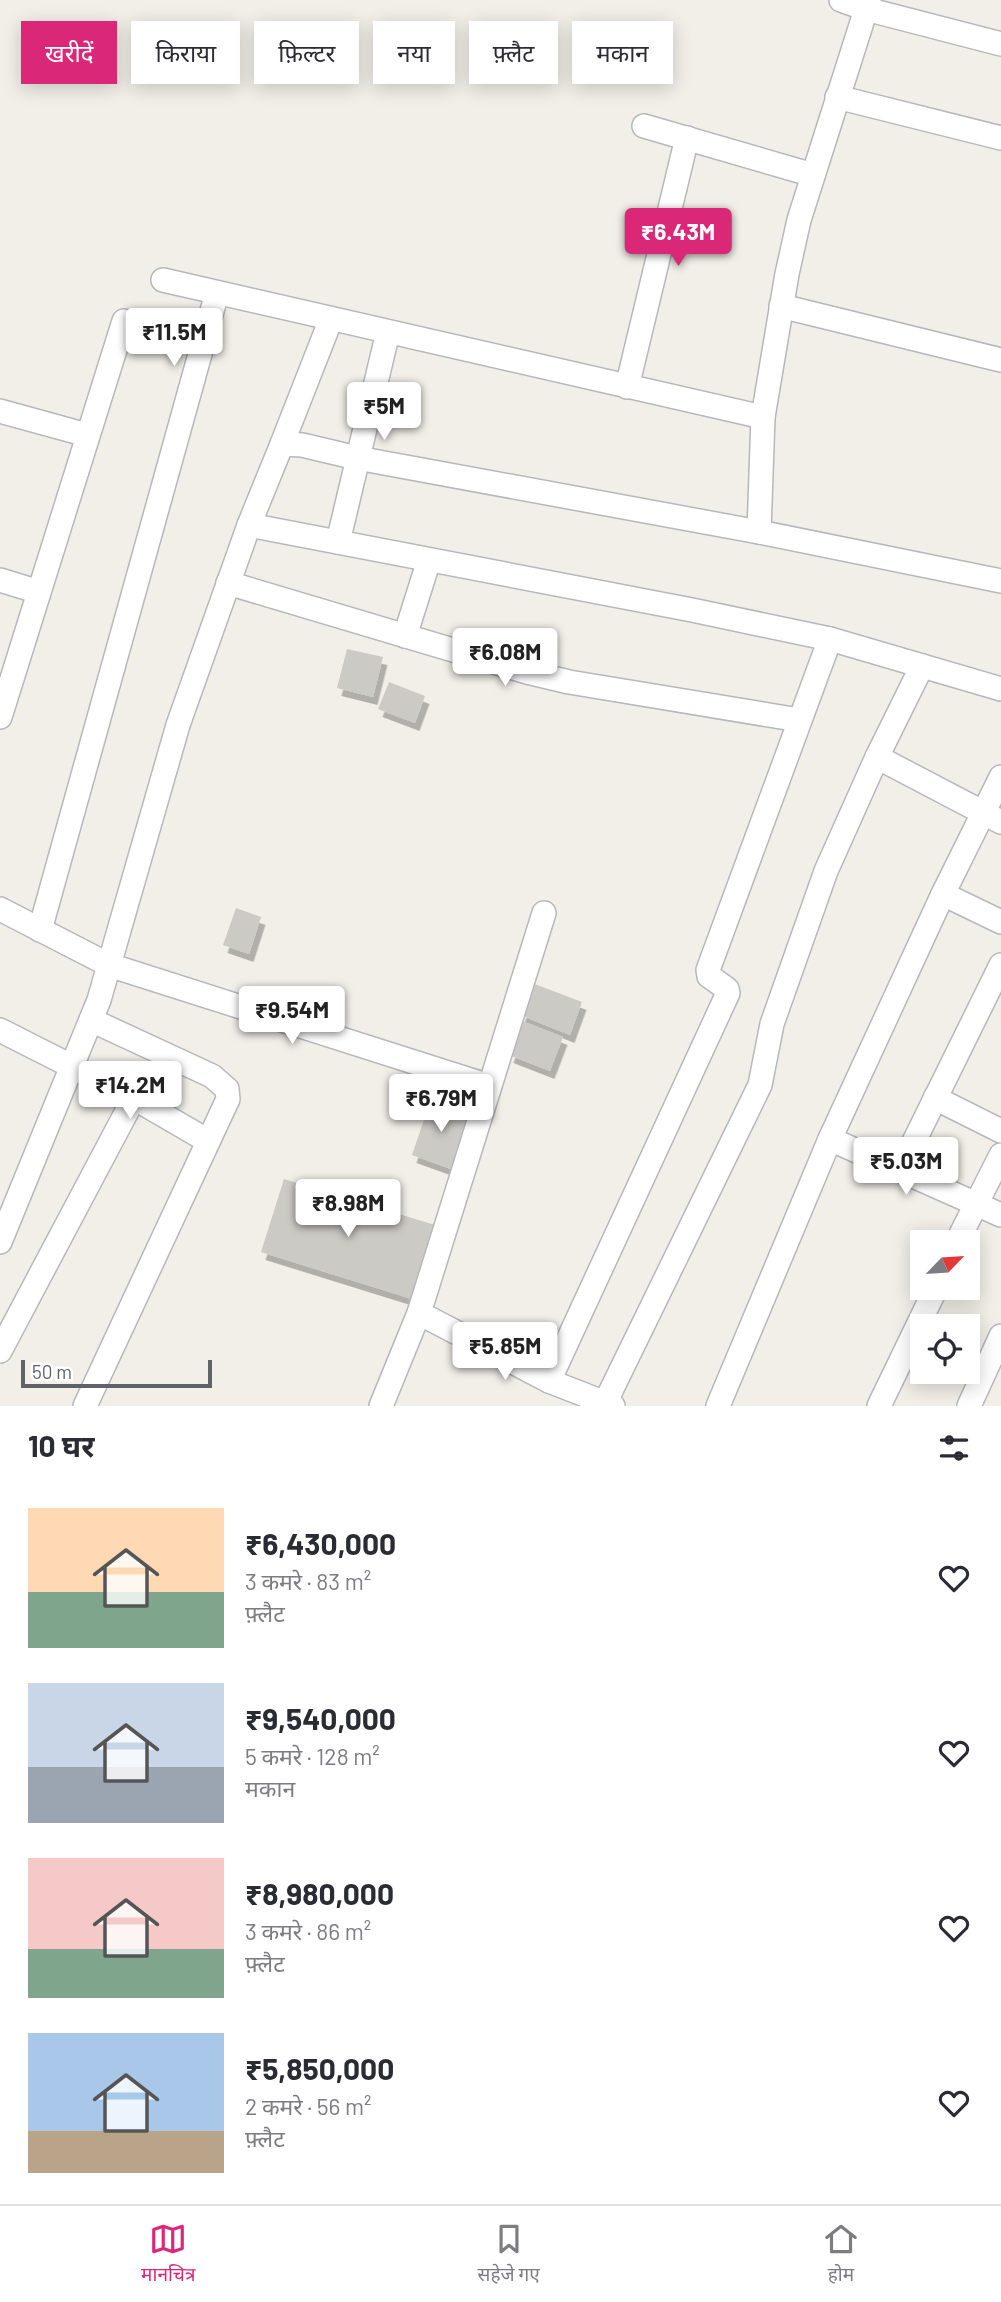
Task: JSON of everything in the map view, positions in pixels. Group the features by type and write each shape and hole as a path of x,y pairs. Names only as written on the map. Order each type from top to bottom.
{"street":[{"path":"841,0 867,4 1001,44"},
{"path":"758,532 763,416 781,306 799,220 867,4"},
{"path":"837,97 1001,138"},
{"path":"644,126 813,175"},
{"path":"627,387 687,138"},
{"path":"163,281 763,416"},
{"path":"40,930 217,293"},
{"path":"781,306 1001,360"},
{"path":"0,1242 91,1020 178,725 249,525 331,319"},
{"path":"0,717 124,321"},
{"path":"338,542 388,332"},
{"path":"0,411 87,435"},
{"path":"282,444 302,445 357,458 758,532 1001,581"},
{"path":"249,525 830,639 1001,689"},
{"path":"405,636 429,559"},
{"path":"0,580 38,592"},
{"path":"228,583 527,672 569,682 799,720"},
{"path":"549,1381 728,993 727,989 709,976 708,970 830,639"},
{"path":"419,1313 549,1381 609,1404 760,1085 772,1024 825,871 922,666"},
{"path":"877,757 992,818"},
{"path":"718,1406 830,1139 943,894 992,818 1001,777"},
{"path":"943,894 1001,922"},
{"path":"0,909 108,965 489,1086"},
{"path":"381,1406 419,1313 544,913"},
{"path":"900,1170 1001,965"},
{"path":"85,1406 228,1099 227,1089 212,1076 91,1020"},
{"path":"0,1030 134,1098 208,1142"},
{"path":"0,1352 134,1098"},
{"path":"936,1098 1001,1131"},
{"path":"830,1139 1001,1215"},
{"path":"963,1230 1001,1155"},
{"path":"880,1406 930,1300"},
{"path":"969,1406 1001,1336"}],"building":[{"path":"347,649 383,657 373,697 337,688"},
{"path":"389,682 425,696 415,723 378,709"},
{"path":"236,908 261,917 249,954 223,945"},
{"path":"532,983 582,1002 570,1035 520,1015"},
{"path":"522,1021 563,1037 550,1071 509,1055"},
{"path":"431,1099 470,1112 451,1169 412,1155"},
{"path":"284,1179 435,1225 412,1299 261,1252"}]}
